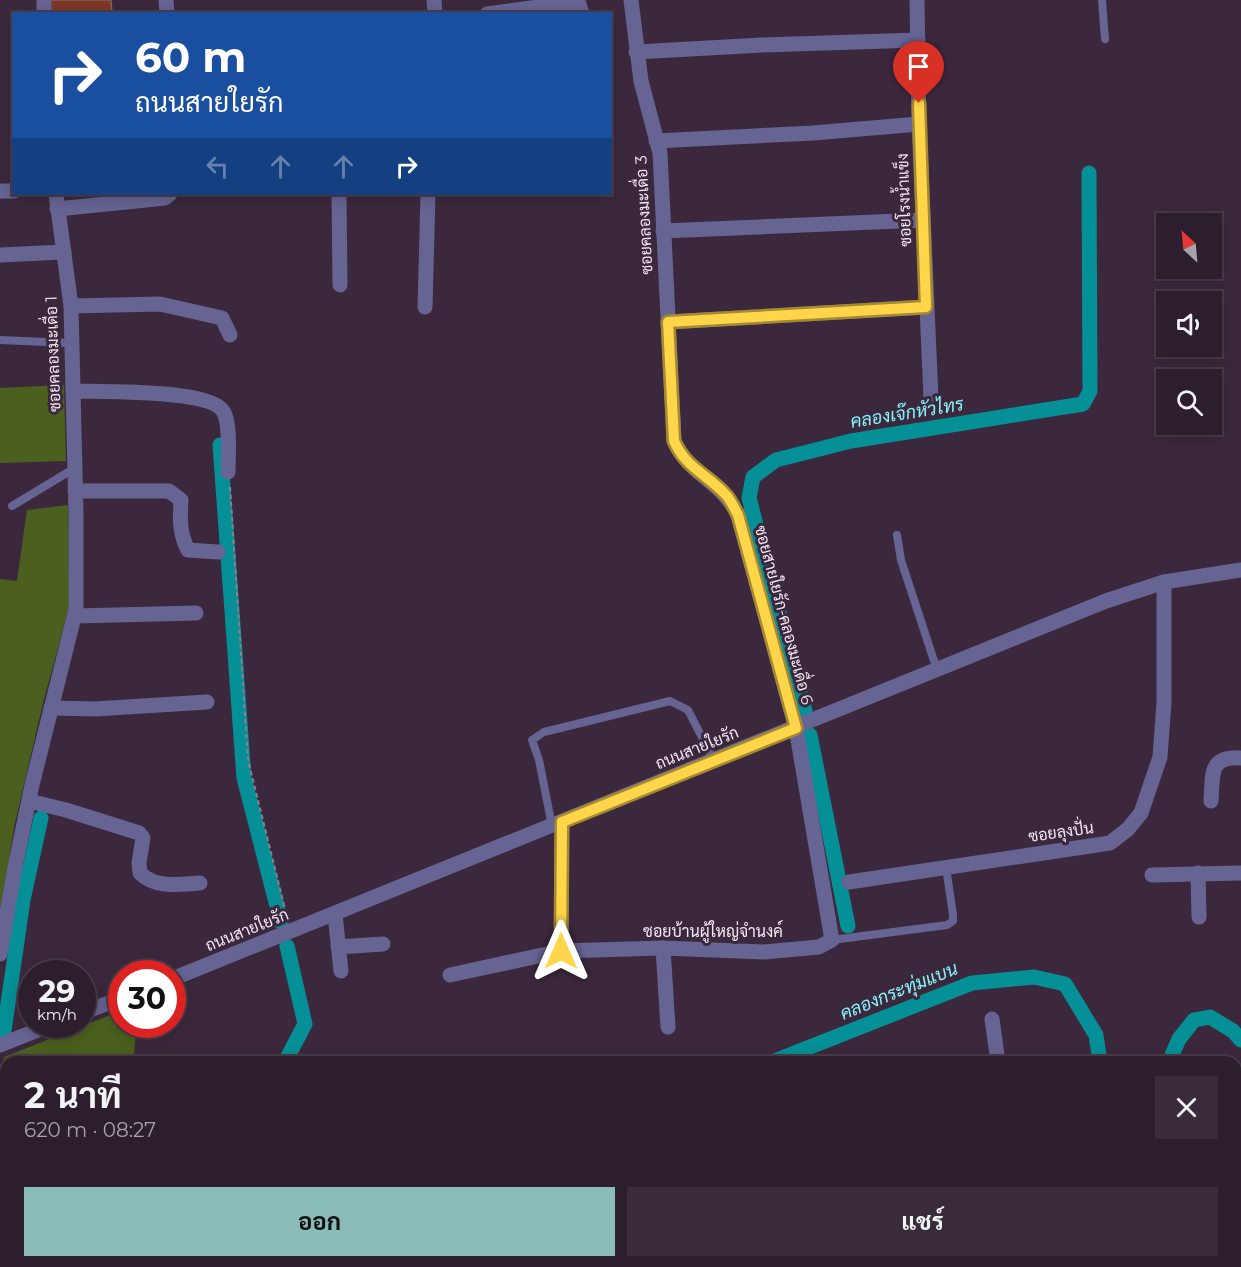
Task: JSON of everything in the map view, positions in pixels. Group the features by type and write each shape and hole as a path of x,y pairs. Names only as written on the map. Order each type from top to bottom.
{"street":[{"name":"ซอยคลองมะเดื่อ 3","path":"632,0 641,81 660,153 668,322"},
{"name":"ซอยโรงน้ำแข็ง","path":"916,0 926,307 932,398"},
{"path":"502,12 575,2 579,4 581,12"},
{"path":"636,52 918,40"},
{"path":"656,141 813,133 919,124"},
{"path":"56,201 165,198 169,195"},
{"path":"339,195 340,285"},
{"path":"425,307 428,195"},
{"name":"ซอยคลองมะเดื่อ 1","path":"0,954 29,801 75,616 76,513 70,306 56,201"},
{"path":"663,231 923,220"},
{"path":"0,255 64,252"},
{"path":"70,306 160,304 222,318 230,334"},
{"path":"668,322 926,307"},
{"name":"ซอยสายใยรัก-คลองมะเดื่อ 6","path":"668,322 674,441 680,454 690,466 726,494 738,515 796,728"},
{"path":"73,391 181,395 212,403 223,410 227,420 228,471"},
{"path":"75,491 170,491 181,500 180,525 188,550 218,552"},
{"name":"ถนนสายใยรัก","path":"186,973 1106,601 1164,582 1241,570"},
{"name":"ซอยลุงปั่น","path":"849,882 1110,843 1128,829 1141,813 1160,757 1164,703 1164,582"},
{"path":"75,616 196,613"},
{"path":"51,708 95,709 207,702"},
{"path":"796,728 832,940"},
{"path":"1211,801 1213,771 1219,762 1227,757 1241,758"},
{"path":"29,801 139,833 143,838 139,863 140,873 146,879 164,885 200,883"},
{"path":"557,824 561,951"},
{"path":"1198,873 1199,917"},
{"path":"1152,875 1241,873"},
{"path":"335,914 341,971"},
{"name":"ซอยบ้านผู้ใหญ่จำนงค์","path":"450,975 561,951 663,948 764,952 819,947 832,940"},
{"path":"338,947 383,944"},
{"path":"663,948 668,1027"},
{"path":"992,1019 997,1056"},
{"path":"0,1045 18,1038"}],"lane":[{"path":"1102,0 1104,39"},
{"path":"0,340 70,344"},
{"path":"12,506 75,468"},
{"path":"897,535 901,560 937,670"},
{"path":"557,824 532,740 544,732 670,701 688,710 714,760"},
{"path":"832,940 947,925 953,921 953,915 946,867"}],"path":[{"path":"228,471 248,760 291,932"}],"green space":[{"path":"64,385 66,461 0,463 0,388"},
{"path":"68,505 69,607 43,703 15,823 0,911 0,579 17,581 27,510"},
{"path":"108,1016 108,1038 136,1038 134,1056 7,1056 52,1038 96,1038 96,1021"}],"building":[{"path":"50,0 111,0 112,12 50,12"}],"waterway":[{"name":"คลองเจ๊กหัวไทร","path":"805,711 749,498 753,477 776,460 851,441 1083,404 1090,391 1089,173"},
{"path":"220,445 244,778 281,922"},
{"name":"คลองเจ๊กหัวไทร","path":"810,735 848,926"},
{"path":"4,1031 23,900 41,818"},
{"path":"287,946 305,1024 288,1056"},
{"name":"คลองกระทุ่มแบน","path":"787,1056 972,983 1034,977 1065,984 1096,1035 1099,1056"},
{"name":"คลองกระทุ่มแบน","path":"1172,1056 1179,1039 1194,1020 1210,1017 1233,1031 1241,1040"}],"route":[{"path":"561,951 562,822 796,728 738,515 726,494 690,466 680,454 674,441 668,322 926,307 919,103"}]}
